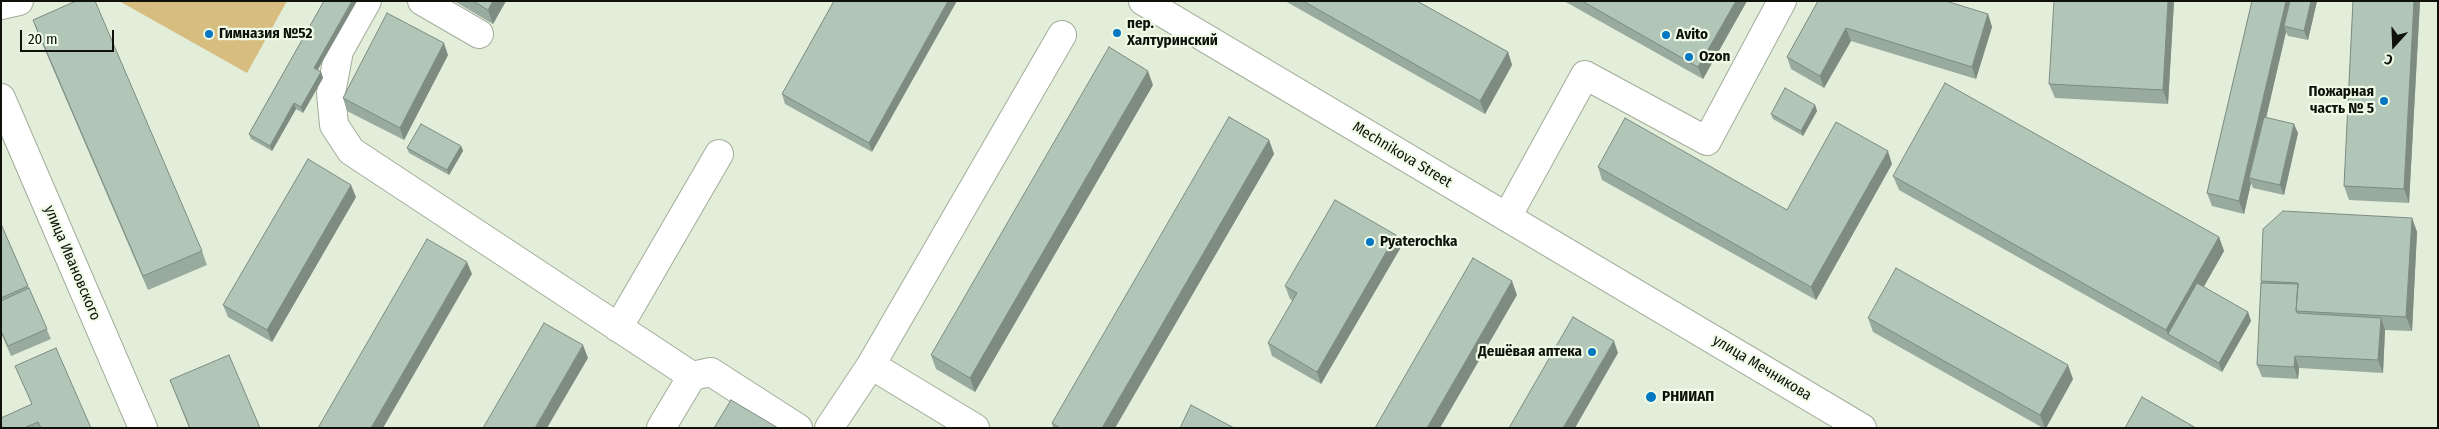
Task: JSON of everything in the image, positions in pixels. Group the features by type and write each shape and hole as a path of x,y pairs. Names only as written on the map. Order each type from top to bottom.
{"main road":[{"path":"1,5 19,1"},
{"path":"367,1 339,51 332,93 334,125 352,151 692,376 711,372 798,428"},
{"path":"422,1 479,34"},
{"name":"Mechnikova Street","path":"1143,1 1507,217"},
{"path":"1507,217 1586,75 1707,141 1782,1"},
{"path":"829,428 871,365 1062,35"},
{"name":"улица Ивановского","path":"1,98 143,428"},
{"path":"618,328 719,154"},
{"name":"улица Мечникова","path":"1507,217 1862,428"},
{"path":"871,365 975,428"},
{"path":"661,428 692,376"}],"shaded area":[{"path":"119,1 287,1 247,73"}],"building":[{"path":"76,1 95,1 202,251 143,276 33,20"},
{"path":"324,1 352,1 314,68 321,72 301,107 294,103 270,146 249,134"},
{"path":"473,1 493,1 488,10"},
{"path":"834,1 948,1 869,143 782,94"},
{"path":"1303,1 1417,1 1508,52 1480,101"},
{"path":"1582,1 1736,1 1698,67"},
{"path":"1818,1 1946,1 1988,14 1972,67 1846,28 1820,76 1787,57"},
{"path":"2054,1 2168,1 2163,90 2049,84"},
{"path":"2252,1 2286,1 2239,201 2207,193"},
{"path":"2290,1 2311,1 2304,31 2284,26"},
{"name":"Пожарная часть № 5","path":"2353,1 2414,1 2404,189 2344,186"},
{"path":"387,13 444,43 400,128 343,98"},
{"path":"1109,47 1148,71 970,378 931,355"},
{"path":"1945,83 2219,237 2166,330 1893,176"},
{"path":"1785,88 1815,105 1801,131 1771,114"},
{"path":"1229,117 1269,140 1102,428 1060,428 1052,423"},
{"path":"2264,117 2294,124 2280,185 2249,178"},
{"path":"1625,118 1787,210 1836,122 1888,151 1811,287 1598,167"},
{"path":"421,124 461,146 447,170 407,148"},
{"path":"308,159 351,185 267,330 223,305"},
{"path":"1335,200 1396,235 1317,372 1268,343 1297,293 1285,286"},
{"path":"2283,211 2412,218 2406,317 2296,311 2298,283 2261,281 2263,229"},
{"path":"1,224 28,286 1,298"},
{"path":"427,239 467,262 371,428 318,428"},
{"path":"1473,258 1512,281 1427,428 1375,428"},
{"path":"1896,268 2068,365 2040,415 1868,318"},
{"path":"2197,283 2248,312 2219,363 2168,334"},
{"path":"2261,283 2298,284 2297,313 2381,318 2378,360 2295,356 2294,367 2257,365"},
{"path":"29,288 47,329 8,346 1,331 1,301"},
{"path":"1573,317 1614,341 1563,428 1509,428"},
{"path":"544,323 583,345 535,428 483,428"},
{"path":"56,348 91,428 41,428 38,422 24,428 1,428 1,418 32,404 15,366"},
{"path":"229,355 260,428 190,428 170,380"},
{"path":"2142,397 2196,428 2125,428"},
{"path":"731,400 778,428 714,428"},
{"path":"1191,405 1234,428 1180,428"}],"place":[{"name":"пер. Халтуринский","path":"1117,33"},
{"name":"Гимназия №52","path":"209,34"},
{"name":"Avito","path":"1666,35"},
{"name":"Ozon","path":"1689,57"},
{"name":"Пожарная часть № 5","path":"2384,101"},
{"name":"Pyaterochka","path":"1370,242"},
{"name":"Дешёвая аптека","path":"1592,352"},
{"name":"РНИИАП","path":"1651,397"}]}
